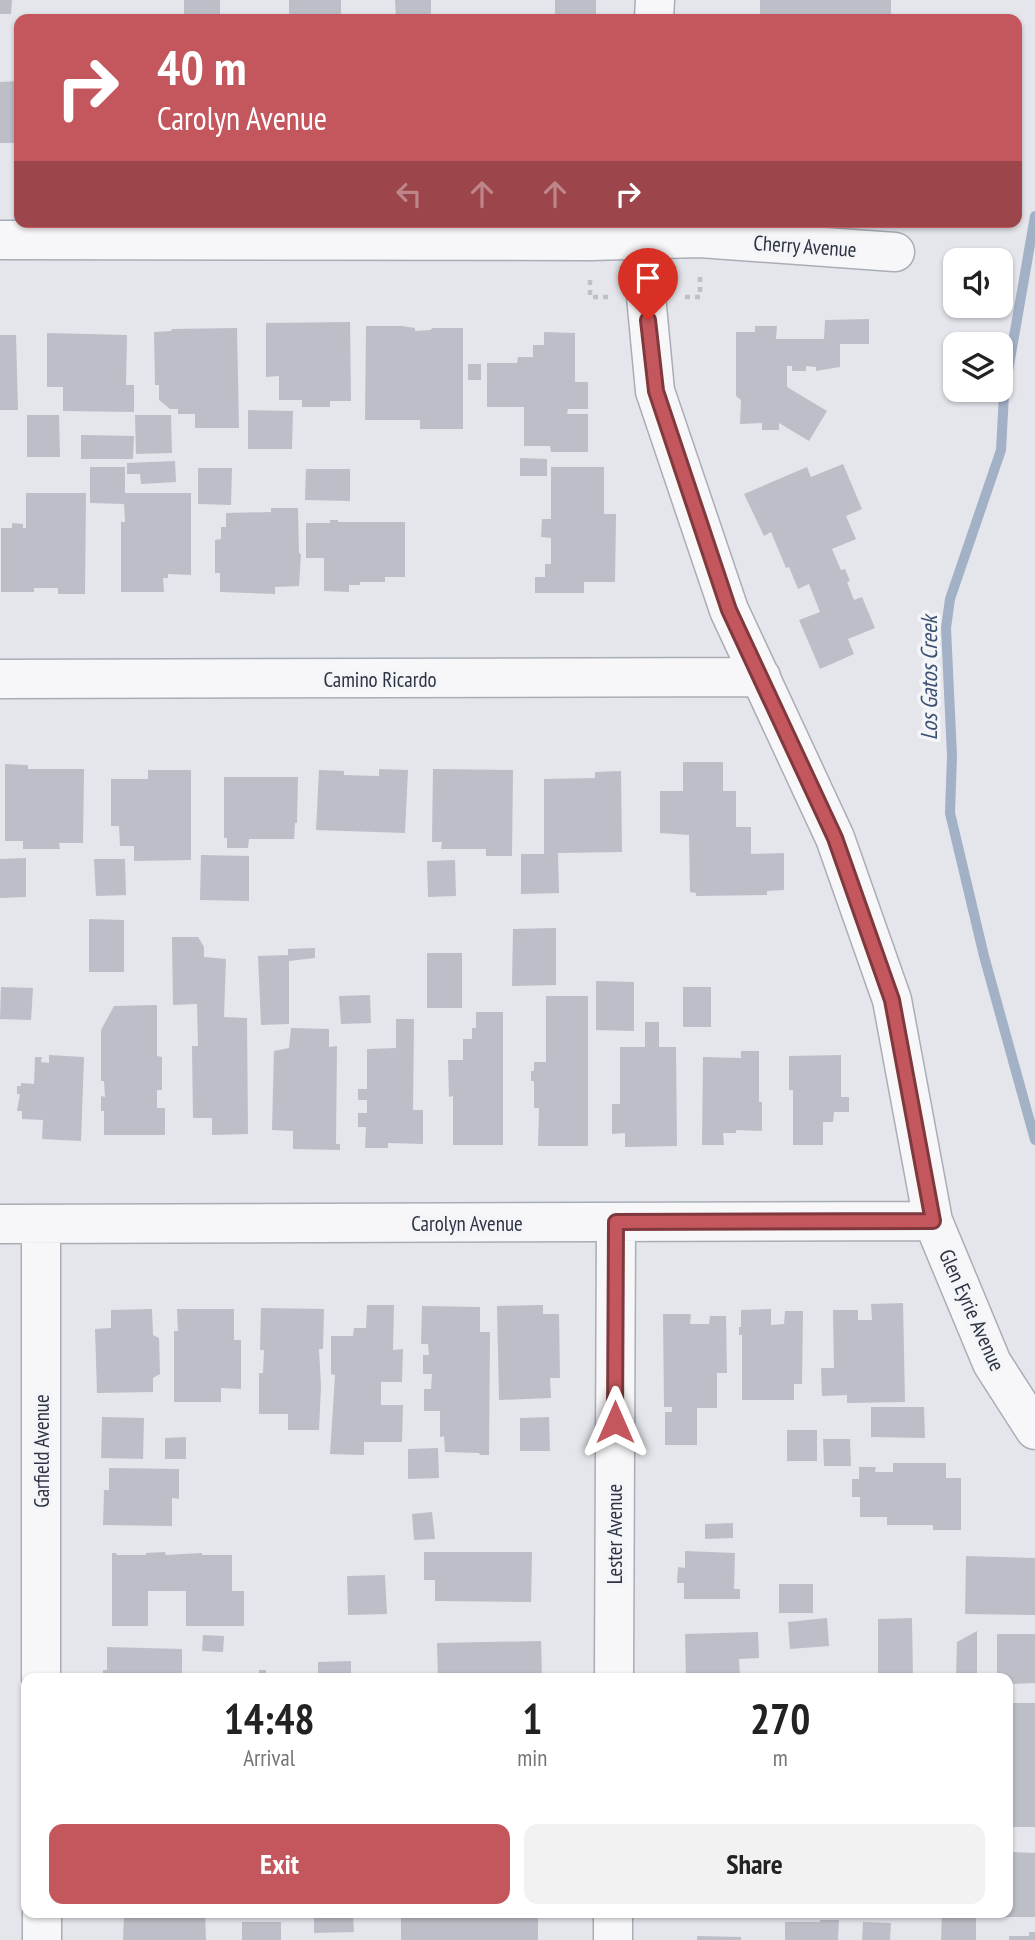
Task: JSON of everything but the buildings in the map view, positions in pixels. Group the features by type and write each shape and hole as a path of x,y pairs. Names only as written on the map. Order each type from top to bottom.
{"street":[{"name":"Cherry Avenue","path":"0,240 642,231 700,238 895,252"},
{"name":"Glen Eyrie Avenue","path":"642,231 656,391 729,610 835,838 892,1000 933,1221 992,1363 1035,1430"},
{"name":"Camino Ricardo","path":"0,679 761,677"},
{"name":"Carolyn Avenue","path":"0,1224 933,1221"},
{"name":"Lester Avenue","path":"614,1673 616,1222"},
{"name":"Garfield Avenue","path":"41,1224 41,1673"},
{"path":"42,1918 42,1940"},
{"path":"613,1918 613,1940"}],"waterway":[{"name":"Los Gatos Creek","path":"1035,216 1004,394 1001,450 950,599 946,628 952,756 950,813 984,956 1035,1140"}],"route":[{"path":"615,1422 616,1222 933,1221 892,1000 835,838 729,610 656,391 648,320"}]}
